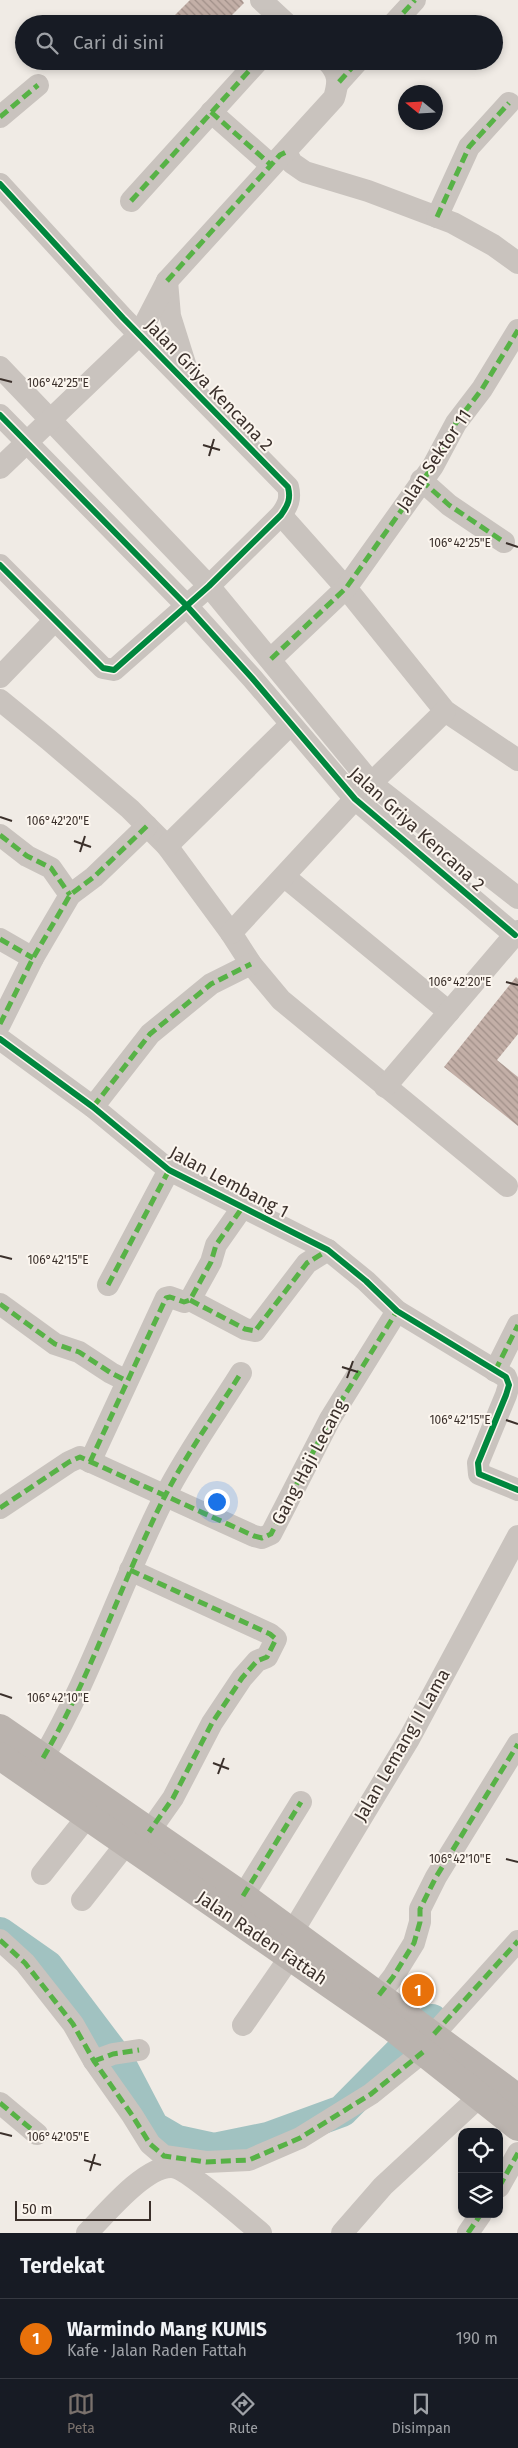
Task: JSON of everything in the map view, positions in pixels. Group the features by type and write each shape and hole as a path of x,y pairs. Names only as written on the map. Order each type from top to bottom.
{"main road":[{"name":"Jalan Raden Fattah","path":"0,1728 43,1758 138,1838 287,1946 398,2020 488,2089 518,2127"},
{"name":"Jalan Raden Fattah","path":"0,1756 87,1817 138,1838 243,1896 287,1946 379,1995 398,2020"},
{"name":"Jalan Raden Fattah","path":"488,2089 518,2098"}],"street":[{"path":"261,0 277,15"},
{"path":"401,15 415,0"},
{"path":"131,201 250,70"},
{"path":"335,70 338,82"},
{"path":"338,82 349,70"},
{"name":"Jalan Griya Kencana 2","path":"0,468 139,334 167,281 334,98 338,82"},
{"path":"0,117 38,85"},
{"path":"437,217 469,147 509,103"},
{"path":"211,112 279,158 292,163 305,172 437,217 493,245 518,263"},
{"name":"Jalan Griya Kencana 2","path":"0,184 192,390 288,487 289,500 281,515 209,586 114,670 103,668 55,620"},
{"name":"Jalan Griya Kencana 2","path":"167,281 170,316 192,390"},
{"name":"Jalan Sektor 11","path":"346,588 432,466 456,423 469,409 518,330"},
{"name":"Jalan Griya Kencana 2","path":"0,367 209,586 372,784 518,898"},
{"name":"Jalan Griya Kencana 2","path":"0,415 186,605 252,678 290,725 355,799 516,933 385,1087"},
{"path":"421,480 449,505 504,542"},
{"path":"281,515 346,588 445,711 518,760"},
{"path":"0,565 55,620 0,677"},
{"path":"271,660 346,588"},
{"path":"0,700 49,740 147,826 167,846 231,933 251,964 281,1000 507,1186"},
{"name":"Jalan Griya Kencana 2","path":"231,933 285,877 355,799 445,711"},
{"path":"167,846 290,725"},
{"path":"0,1024 33,958 70,895 94,877 147,826"},
{"path":"0,835 27,856 51,868 70,895"},
{"path":"285,877 449,1012"},
{"path":"0,939 33,958"},
{"path":"93,1107 150,1034 211,984 251,964"},
{"name":"Jalan Lembang 1","path":"0,1039 93,1107 169,1170 328,1250 366,1281 397,1310 495,1370"},
{"path":"108,1285 169,1170"},
{"path":"90,1462 166,1298 170,1296 184,1302 190,1300 211,1262 216,1245 242,1208"},
{"path":"190,1300 245,1329 255,1331 307,1263 328,1250"},
{"path":"0,1304 55,1344 79,1352 127,1381"},
{"name":"Gang Haji Lecang","path":"0,1508 69,1462 80,1457 254,1536 262,1538 271,1534 330,1419 397,1310"},
{"path":"518,1325 495,1370 506,1377 509,1385 478,1464 477,1471 479,1474 518,1490"},
{"path":"43,1758 67,1716 99,1648 130,1570 165,1495 241,1372"},
{"name":"Jalan Lemang II Lama","path":"243,2024 409,1739 518,1536"},
{"path":"82,1900 173,1798 212,1723 242,1678 257,1661 267,1657 276,1639 270,1634 218,1609 130,1570"},
{"path":"379,1995 393,1977 414,1943 420,1922 420,1909 436,1877 518,1744"},
{"path":"243,1896 300,1802"},
{"path":"42,1874 87,1817"},
{"path":"0,1940 25,1963 101,2058 150,2144 164,2156 206,2162 248,2160 300,2138 370,2094 425,2041 518,1942"},
{"path":"101,2058 139,2050"},
{"path":"342,2233 383,2186 488,2089"},
{"path":"0,2103 37,2134"},
{"path":"503,2180 518,2153"},
{"path":"87,2233 128,2191 157,2170 171,2167 189,2175 261,2233"},
{"path":"468,2233 477,2218"}],"building":[{"path":"190,0 242,0 244,3 232,15 175,15"},
{"path":"516,977 518,979 518,1034 497,1060 518,1077 518,1126 444,1067"}],"waterway":[{"path":"0,1933 47,1966 118,2060 153,2127 177,2141 214,2149 268,2138 342,2111 432,2020"}],"marked path":[{"path":"401,15 415,0"},
{"path":"131,201 250,70"},
{"path":"339,82 350,70"},
{"path":"0,117 38,85"},
{"path":"437,217 469,147 509,103"},
{"path":"211,112 271,165"},
{"path":"167,281 280,155 286,152"},
{"path":"271,659 346,588 433,466 456,423 482,389 518,330"},
{"path":"421,480 449,505 504,542"},
{"path":"0,1024 33,958 70,895 94,877 147,826"},
{"path":"0,835 27,856 51,868 70,895"},
{"path":"0,939 33,958"},
{"path":"93,1107 150,1034 211,984 251,964"},
{"path":"108,1285 169,1170"},
{"path":"90,1462 166,1298 170,1297 184,1302 190,1300 211,1262 216,1245 242,1208"},
{"path":"190,1300 245,1329 255,1331 307,1263 328,1250"},
{"path":"0,1304 55,1344 79,1352 127,1381"},
{"path":"0,1508 69,1462 80,1457 254,1536 262,1538 271,1534 330,1419 397,1311"},
{"path":"495,1371 518,1325"},
{"path":"43,1758 77,1694 134,1562 165,1496 192,1449 241,1373"},
{"path":"130,1570 270,1634 276,1639 267,1657 257,1661 242,1678 212,1723 173,1798 149,1832"},
{"path":"379,1995 393,1977 414,1943 420,1922 420,1909 436,1877 518,1744"},
{"path":"243,1896 301,1802"},
{"path":"0,1940 25,1963 73,2024 94,2061 150,2144 164,2156 206,2162 249,2160 300,2138 371,2094 423,2052"},
{"path":"434,2034 518,1941"},
{"path":"94,2061 113,2054 139,2050"},
{"path":"0,2103 37,2134"},
{"path":"503,2180 518,2153"},
{"path":"468,2233 478,2218"}],"cycle path":[{"path":"0,184 123,318 288,487 289,495 287,505 281,515 209,586 114,670 103,668 0,565"},
{"path":"0,415 186,605 252,678 355,799 515,935"},
{"path":"0,1039 93,1107 169,1170 328,1250 366,1281 397,1311 506,1377 509,1385 478,1463 479,1474 518,1490"}],"place":[{"name":"Warmindo Mang KUMIS","path":"418,1990"}]}
